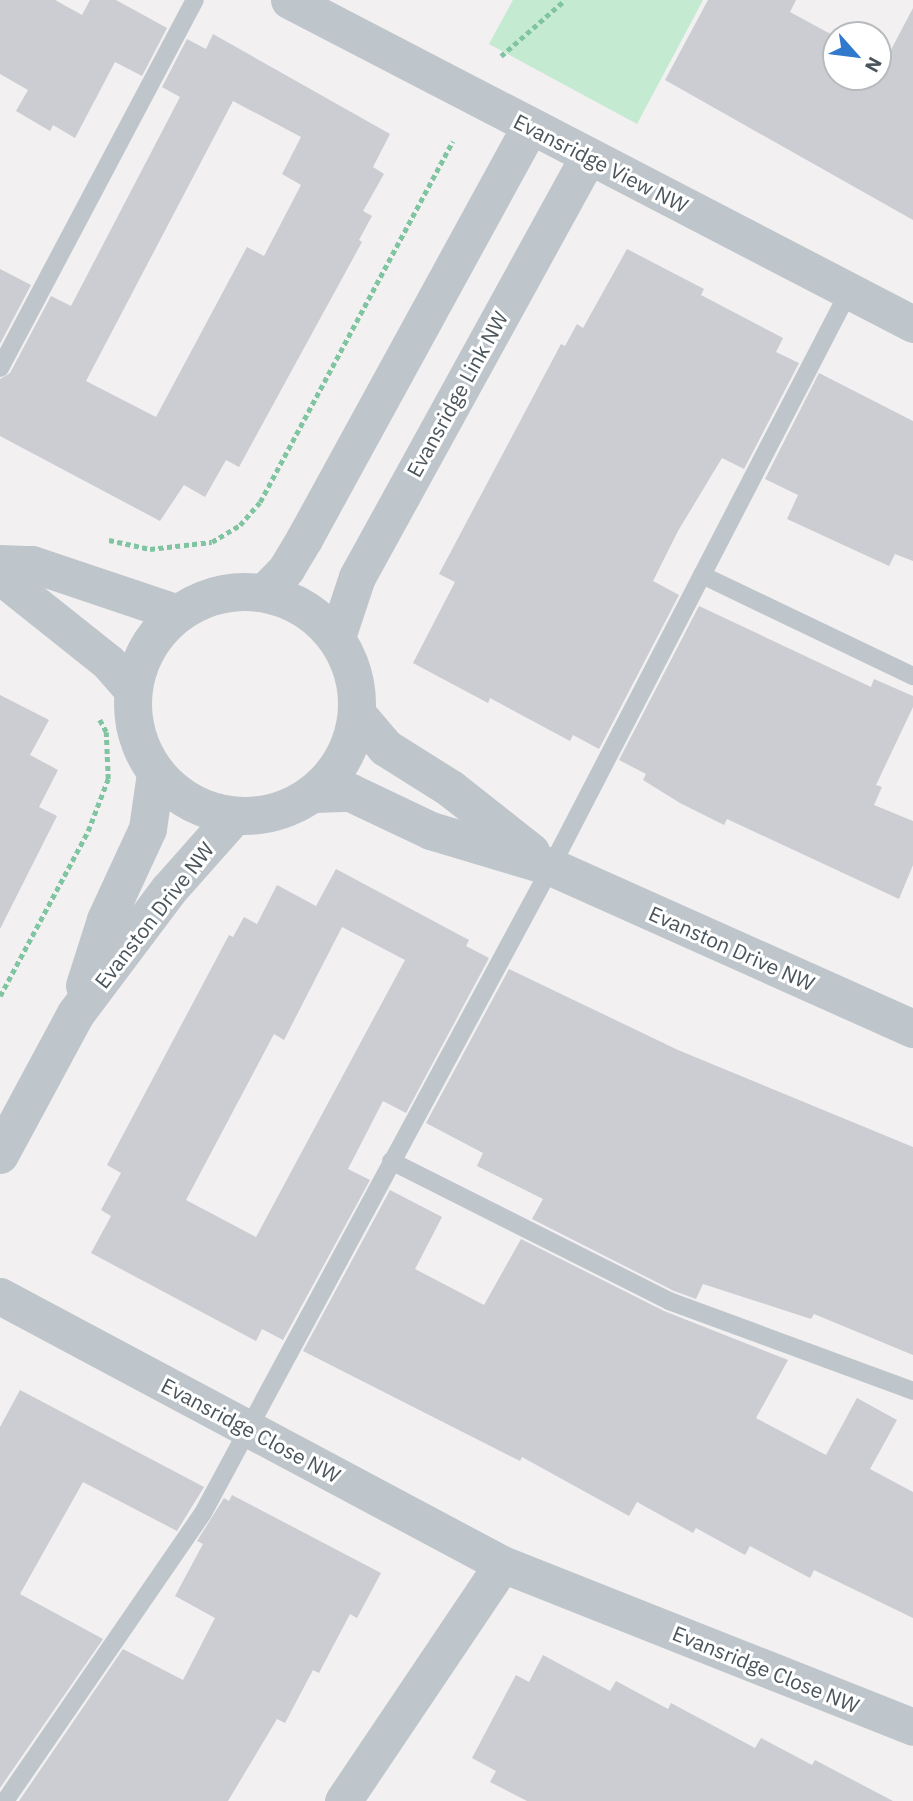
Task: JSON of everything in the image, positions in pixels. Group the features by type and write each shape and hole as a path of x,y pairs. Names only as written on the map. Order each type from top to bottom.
{"street":[{"name":"Evansridge View NW","path":"289,0 913,324"},
{"path":"264,592 286,569 304,539 530,126"},
{"name":"Evansridge Link NW","path":"337,637 357,577 588,156"},
{"path":"0,563 32,564 178,613"},
{"path":"0,576 108,662 133,691"},
{"path":"264,592 305,607 337,637 355,674 358,715 344,760 314,794 276,813 234,817 191,804 156,774 136,735 133,691 147,648 178,613 218,593 264,592"},
{"name":"Evanston Drive NW","path":"358,715 386,748 451,789 551,867"},
{"name":"Evanston Drive NW","path":"76,1014 106,920 148,829 156,774"},
{"name":"Evanston Drive NW","path":"314,794 351,793 431,831 551,867 913,1029"},
{"name":"Evanston Drive NW","path":"0,1155 76,1014 170,889 234,817"},
{"name":"Evansridge Close NW","path":"0,1296 502,1564 913,1727"},
{"path":"343,1801 502,1564"}],"lane":[{"path":"0,369 195,0"},
{"path":"5,1801 203,1513 551,867 849,291"},
{"path":"702,575 913,676"},
{"path":"391,1161 669,1301 913,1391"}],"path":[{"path":"501,56 565,0"},
{"path":"108,540 150,548 212,542 240,525 260,502 453,141"},
{"path":"0,996 88,831 108,779 106,732 93,709"}],"green space":[{"path":"513,0 703,0 637,124 489,44"}],"building":[{"path":"0,0 55,0 82,15 90,0 116,0 167,28 142,76 115,62 75,138 53,125 50,131 16,111 28,90 0,74"},
{"path":"708,0 796,0 790,12 822,29 822,91 892,91 892,48 913,8 913,220 665,80"},
{"path":"213,34 390,134 373,167 384,174 363,211 372,216 359,240 362,242 239,467 226,460 205,497 184,485 160,521 0,436 0,379 10,373 51,296 71,306 180,97 162,87 187,39 206,49","holes":["233,101 301,137 282,174 301,185 264,256 247,247 156,417 86,381"]},
{"path":"627,249 704,289 701,295 783,338 776,352 799,363 744,469 722,458 678,531 653,581 679,595 599,749 573,735 570,741 490,698 488,703 413,663 455,582 439,574 561,344 565,346 577,324 583,328"},
{"path":"0,269 31,285 0,344"},
{"path":"819,373 913,421 913,561 895,554 889,566 787,519 798,495 765,479"},
{"path":"699,606 871,687 874,679 913,696 913,707 876,785 882,787 874,805 913,821 913,865 899,899 727,819 724,825 680,803 643,780 646,774 619,760"},
{"path":"0,695 49,720 30,755 58,770 39,807 57,816 0,929"},
{"path":"336,869 469,940 466,946 489,958 406,1113 383,1101 348,1169 370,1180 283,1340 262,1329 256,1341 91,1253 111,1216 101,1210 121,1173 107,1165 229,935 233,937 244,917 257,924 277,885 316,906","holes":["342,927 405,960 256,1237 186,1200 274,1034 284,1040"]},
{"path":"509,969 678,1050 913,1147 913,1355 814,1314 811,1319 703,1284 696,1299 674,1291 532,1219 543,1199 477,1166 483,1153 426,1123"},
{"path":"390,1190 442,1217 415,1269 484,1305 521,1239 664,1311 788,1360 756,1418 826,1455 857,1398 897,1420 870,1469 913,1492 913,1618 814,1570 810,1578 750,1546 745,1555 696,1528 693,1533 637,1502 629,1516 522,1457 520,1461 303,1351"},
{"path":"20,1390 204,1487 177,1531 83,1482 20,1594 103,1639 0,1788 0,1427"},
{"path":"232,1495 381,1573 357,1618 350,1614 319,1673 313,1670 285,1723 277,1719 228,1801 19,1801 123,1649 183,1680 215,1618 175,1596 203,1544 197,1541 224,1498 229,1501"},
{"path":"543,1655 610,1691 616,1681 668,1709 671,1703 755,1748 761,1738 812,1765 815,1760 893,1801 527,1801 490,1782 496,1771 472,1758 516,1675 529,1682"}]}
